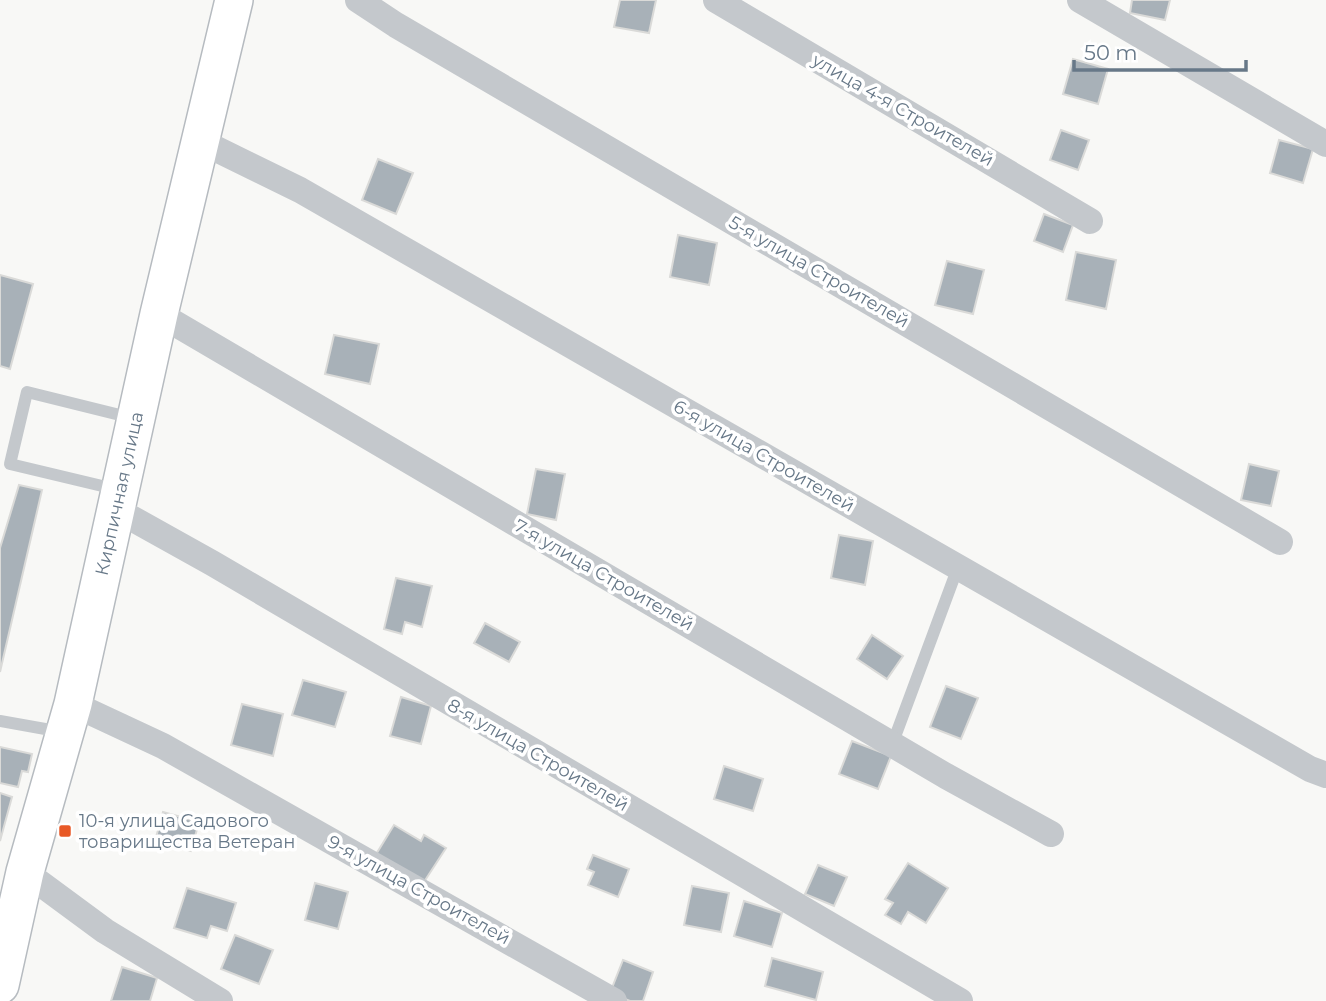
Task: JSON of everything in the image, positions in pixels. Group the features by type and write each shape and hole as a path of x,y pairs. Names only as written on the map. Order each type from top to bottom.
{"main road":[{"name":"Кирпичная улица","path":"0,985 25,872 69,718 159,314 234,0"}],"street":[{"name":"5-я улица Строителей","path":"358,0 396,25 1280,542"},
{"name":"улица 4-я Строителей","path":"716,0 1090,220"},
{"path":"1080,0 1326,144"},
{"name":"6-я улица Строителей","path":"200,141 300,190 1310,769 1326,775"},
{"name":"7-я улица Строителей","path":"159,314 892,744 1051,834"},
{"name":"8-я улица Строителей","path":"117,500 212,563 960,1001"},
{"name":"9-я улица Строителей","path":"69,718 163,746 614,1001"},
{"path":"25,872 105,931 220,1001"}],"lane":[{"path":"117,500 10,464 27,392 135,419"},
{"path":"892,744 958,567"},
{"path":"0,721 69,718"}],"building":[{"path":"620,0 656,0 649,33 614,27"},
{"path":"1132,0 1170,0 1165,20 1130,13"},
{"path":"1073,59 1108,69 1098,104 1063,94"},
{"path":"1061,130 1089,140 1078,170 1050,160"},
{"path":"1279,140 1313,149 1303,183 1270,173"},
{"path":"378,159 413,173 396,214 362,200"},
{"path":"1044,214 1073,225 1063,252 1034,241"},
{"path":"678,235 717,243 709,285 670,277"},
{"path":"1076,252 1116,260 1106,309 1066,300"},
{"path":"947,261 984,270 973,314 935,305"},
{"path":"0,275 33,284 10,369 0,366"},
{"path":"334,335 379,344 370,384 325,374"},
{"path":"1249,464 1279,471 1271,506 1241,500"},
{"path":"536,469 565,474 556,520 527,514"},
{"path":"19,485 42,490 0,672 0,548"},
{"path":"839,535 873,541 865,585 831,578"},
{"path":"396,578 432,586 422,627 405,622 402,634 384,629"},
{"path":"485,623 520,642 509,662 474,643"},
{"path":"872,635 903,656 887,679 857,659"},
{"path":"303,680 346,692 335,727 292,715"},
{"path":"946,686 978,698 961,739 930,727"},
{"path":"401,697 431,706 421,744 390,736"},
{"path":"242,704 283,714 273,756 231,745"},
{"path":"852,741 891,756 878,789 839,774"},
{"path":"0,747 32,754 28,772 22,771 18,787 0,783"},
{"path":"724,766 763,779 753,811 714,799"},
{"path":"0,793 12,797 0,841"},
{"path":"163,812 199,822 191,851 155,841"},
{"path":"394,825 421,841 424,835 446,848 422,885 375,856"},
{"path":"593,855 629,869 618,897 588,885 594,872 587,869"},
{"path":"908,863 948,888 926,923 908,912 901,924 885,915 893,903 885,899"},
{"path":"818,865 847,877 834,906 805,894"},
{"path":"315,883 348,892 338,929 305,920"},
{"path":"692,886 729,893 721,932 684,925"},
{"path":"187,888 236,903 227,931 211,926 207,938 174,928"},
{"path":"744,901 782,913 772,947 734,936"},
{"path":"235,935 273,950 259,984 221,969"},
{"path":"772,958 823,972 816,1000 765,986"},
{"path":"623,960 653,972 643,1001 630,1001 610,993"},
{"path":"122,967 157,978 150,1001 111,1001"}],"place":[{"name":"10-я улица Садового товарищества Ветеран","path":"65,831"}]}
